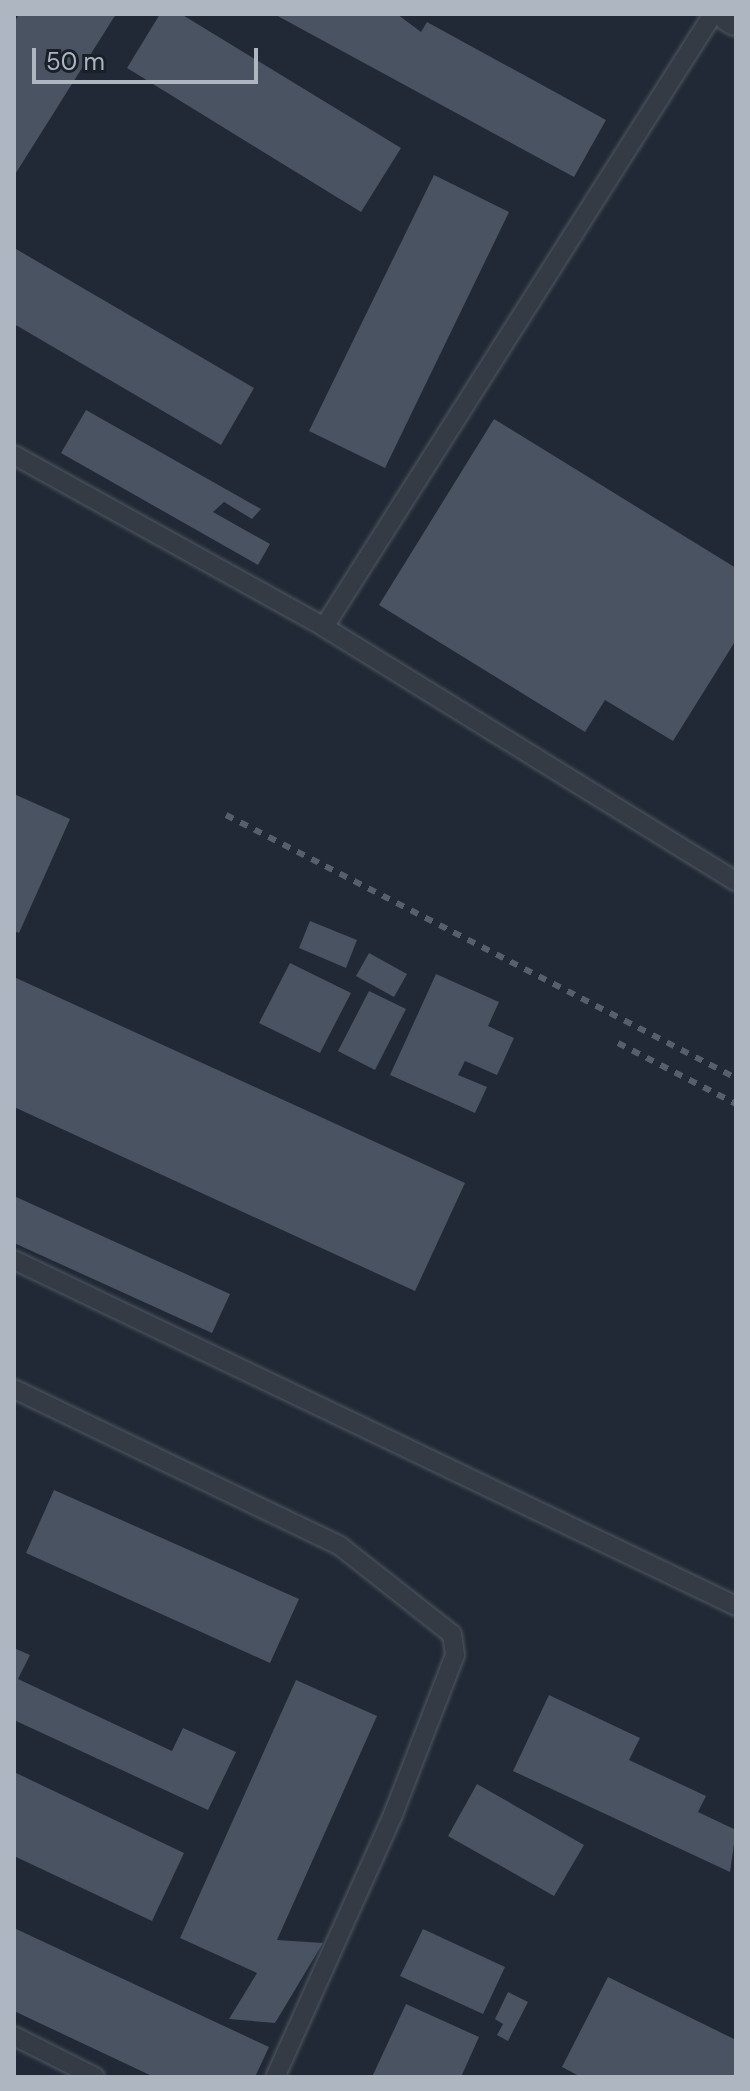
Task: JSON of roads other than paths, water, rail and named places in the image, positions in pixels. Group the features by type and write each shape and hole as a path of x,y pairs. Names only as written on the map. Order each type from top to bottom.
{"street":[{"path":"731,14 736,17"}],"lane":[{"path":"324,627 713,14"},
{"path":"14,455 324,627 736,881"},
{"path":"14,1260 736,1606"},
{"path":"14,1389 340,1546 452,1634 455,1655 393,1815 275,2077"},
{"path":"14,2036 95,2077"}],"railway":[{"path":"226,815 736,1078"},
{"path":"618,1043 736,1104"}]}
